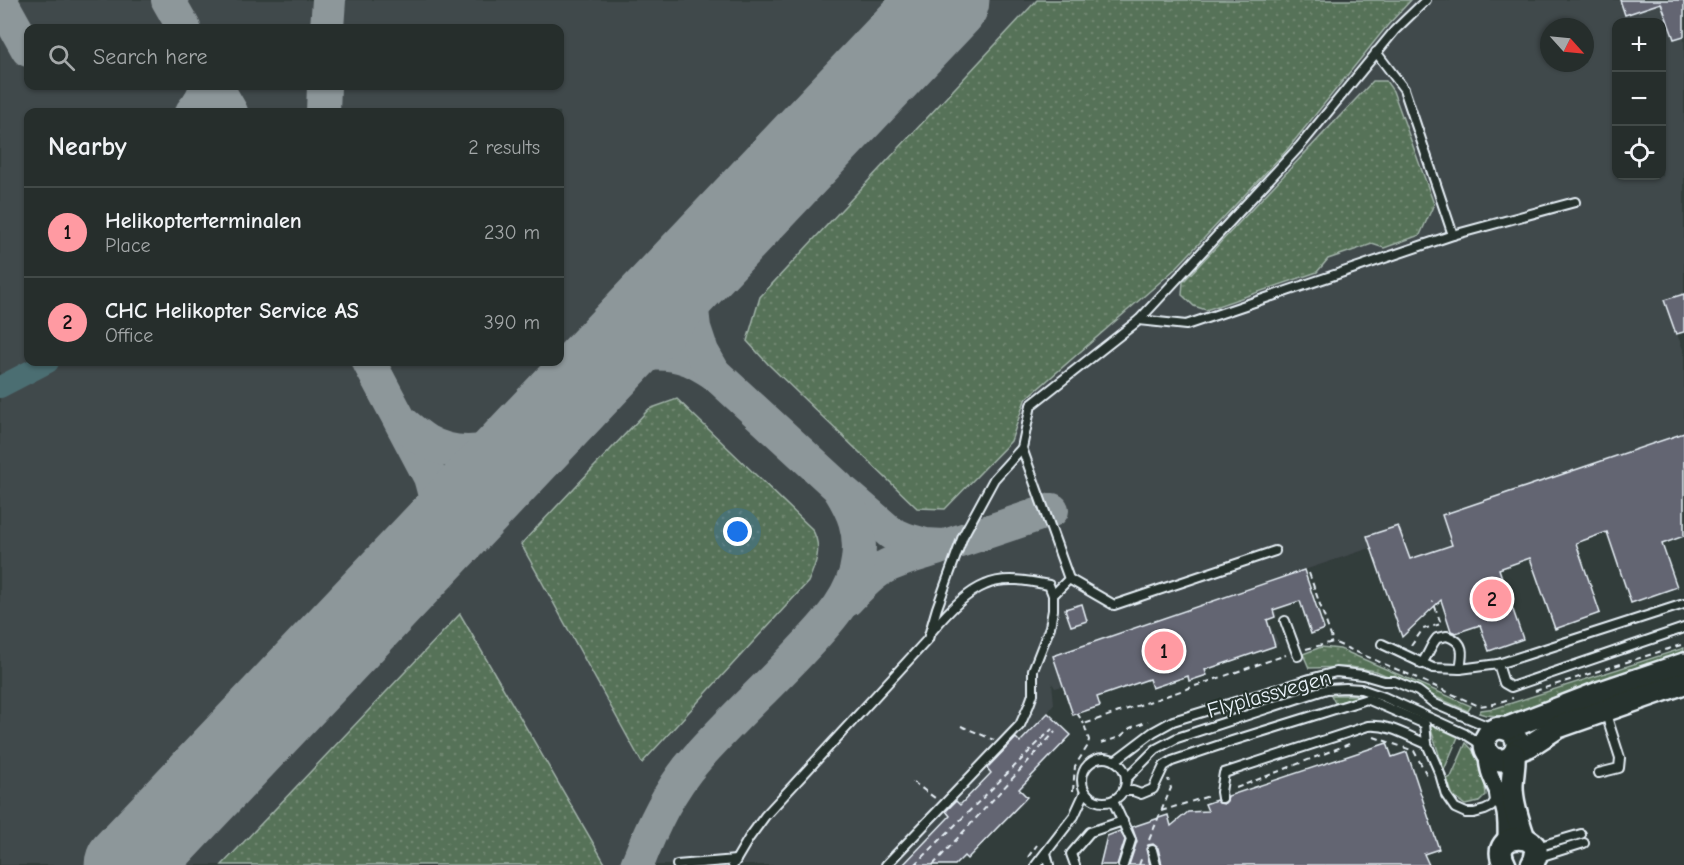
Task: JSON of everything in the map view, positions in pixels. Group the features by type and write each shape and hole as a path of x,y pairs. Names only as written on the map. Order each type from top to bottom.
{"street":[{"path":"1529,854 1504,809 1492,746 1601,692 1684,664"},
{"name":"Flyplassvegen","path":"1492,746 1499,761 1510,758 1515,752 1529,746 1558,727 1684,683"},
{"path":"1515,752 1512,788 1514,807 1529,854"},
{"path":"1505,865 1501,854 1529,854"}],"lane":[{"path":"677,865 734,862 748,838 765,816 928,639 956,555 973,516 994,479 1022,448 1031,405 1138,320 1300,146 1376,52 1426,0"},
{"path":"1376,52 1404,89 1453,235"},
{"path":"1138,320 1186,326 1453,235 1575,202"},
{"path":"1022,448 1069,579 1114,605 1275,551"},
{"path":"1053,595 1069,579"},
{"path":"886,865 1020,725 1033,694 1033,670 1050,627 1053,595 1049,585 1038,583 1012,580 985,585 946,614 930,632"},
{"path":"1382,644 1432,668 1460,669 1498,664 1684,604"},
{"path":"1285,621 1298,656"},
{"path":"1498,664 1504,683 1510,687 1684,628"},
{"path":"1421,664 1429,655 1437,638 1447,636 1461,645 1463,655 1460,669"},
{"name":"Flyplassvegen","path":"1036,865 1074,816 1085,792 1082,782 1083,771 1089,763 1097,758 1107,757 1116,760 1153,732 1173,721 1336,672 1394,681 1418,691 1492,746"},
{"path":"1124,791 1141,794 1153,789 1164,766 1172,761 1367,699 1425,724 1427,744 1450,803 1460,812 1474,813 1485,810 1495,801 1492,746 1384,697 1361,689 1346,688 1328,689 1177,738 1156,749 1127,778"},
{"path":"1599,773 1619,768 1620,758 1605,710"},
{"path":"1222,798 1224,773 1368,726 1388,727 1427,744"},
{"path":"1085,792 1093,799 1102,802 1113,801 1119,797 1124,791 1127,778 1124,768 1116,760"},
{"path":"1113,801 1131,840 1123,865"},
{"path":"1075,865 1071,854 1090,832 1123,821"},
{"path":"1529,854 1581,834"},
{"path":"1529,854 1584,843"},
{"path":"1150,847 1156,865"},
{"path":"1046,853 1049,865"}],"path":[{"path":"1309,573 1333,642"},
{"path":"1401,671 1406,656 1423,629 1441,624 1433,601"},
{"path":"1199,678 1200,683"},
{"path":"1077,713 1084,724"},
{"path":"1147,716 1150,726"},
{"path":"1101,743 1120,737 1130,728 1149,721"},
{"path":"961,726 994,740"},
{"path":"916,865 1052,729"},
{"path":"933,865 1055,732"},
{"path":"1370,736 1414,751 1428,777"},
{"path":"1236,788 1350,744"},
{"path":"1073,792 1075,766 1087,747"},
{"path":"1150,847 1171,788 1168,779"},
{"path":"913,782 937,800"},
{"path":"1161,811 1209,796"},
{"path":"1024,865 1043,837"},
{"path":"1139,865 1143,854"}],"shaded area":[{"path":"0,0 1684,0 1684,328 1677,334 1684,352 1684,435 1450,545 1410,559 1370,548 1304,570 1289,605 1275,610 1277,616 1267,619 1279,644 1205,668 1206,673 1199,678 1188,679 1186,674 1151,686 1148,677 1097,696 1072,715 1063,686 1055,688 1052,683 1054,704 1047,714 1070,735 1020,791 1019,793 1026,801 963,860 959,857 953,865 0,865"}],"green space":[{"path":"1037,0 1411,0 1387,26 1286,151 1175,269 1025,400 1011,441 945,509 917,508 747,341 760,297"},
{"path":"1373,81 1386,81 1393,91 1434,204 1420,235 1384,248 1372,244 1328,259 1317,272 1206,310 1194,306 1182,295 1183,282"},
{"path":"677,399 812,529 818,549 814,569 808,582 642,763 521,544 649,409"},
{"path":"460,614 606,865 222,865"},
{"path":"1321,647 1340,649 1471,706 1468,711 1376,671 1351,667 1309,668 1303,654"},
{"path":"1684,648 1684,658 1512,717 1479,713 1481,710 1496,708"},
{"path":"1331,695 1365,695 1458,737 1444,770 1430,726 1365,696 1335,703"},
{"path":"1466,743 1475,754 1481,767 1486,795 1479,802 1465,805 1453,796 1447,779 1451,777"}],"building":[{"path":"1620,0 1684,0 1684,36 1674,39 1661,3 1625,15"},
{"path":"1684,294 1684,332 1676,334 1664,300"},
{"path":"1684,433 1684,536 1662,544 1677,587 1631,603 1607,532 1576,543 1600,613 1555,629 1530,558 1499,569 1523,639 1489,651 1480,625 1456,633 1451,631 1441,600 1402,637 1367,536 1398,526 1410,559 1452,545 1442,515"},
{"path":"1304,570 1324,629 1311,634 1300,601 1273,610 1275,617 1267,620 1275,646 1205,670 1207,675 1189,681 1188,676 1152,688 1149,679 1097,697 1100,706 1073,715 1053,656"},
{"path":"1082,604 1087,621 1071,626 1065,609"},
{"path":"1048,713 1071,735 1019,789 1027,797 967,859 964,856 955,865 903,865 950,816 946,811 956,801 960,805 991,773 987,768 1016,738 1020,742"},
{"path":"1387,743 1392,757 1407,752 1439,849 1424,854 1429,865 1162,865 1158,848 1153,844 1148,845 1146,849 1150,865 1129,865 1137,841 1132,827 1168,815 1171,826 1188,812 1208,811 1205,804 1216,800 1224,804 1228,796"},
{"path":"1120,831 1125,840 1117,865 1100,865 1107,836"}],"waterway":[{"path":"0,387 40,366"}],"taxiway":[{"path":"0,0 24,43"},
{"path":"168,0 182,24"},
{"path":"327,24 329,0"},
{"path":"195,108 205,90"},
{"path":"218,90 229,108"},
{"path":"323,108 324,90"},
{"path":"637,865 655,823 678,782 709,745 836,611 850,587 858,560 859,540 855,521 838,487 714,373 702,352 694,328 693,295 704,264 722,237"},
{"path":"577,391 611,365 639,355 680,356 714,373"},
{"path":"371,366 430,477 434,490 437,517 422,554"},
{"path":"404,424 426,441 442,448 458,452 473,452 504,445 547,422"},
{"path":"846,494 891,533 925,545 945,546 1052,510"},
{"path":"847,600 885,567 939,548"}],"runway":[{"path":"128,865 946,0"}],"place":[{"name":"CHC Helikopter Service AS","path":"1492,599"},
{"name":"Helikopterterminalen","path":"1164,651"}]}
